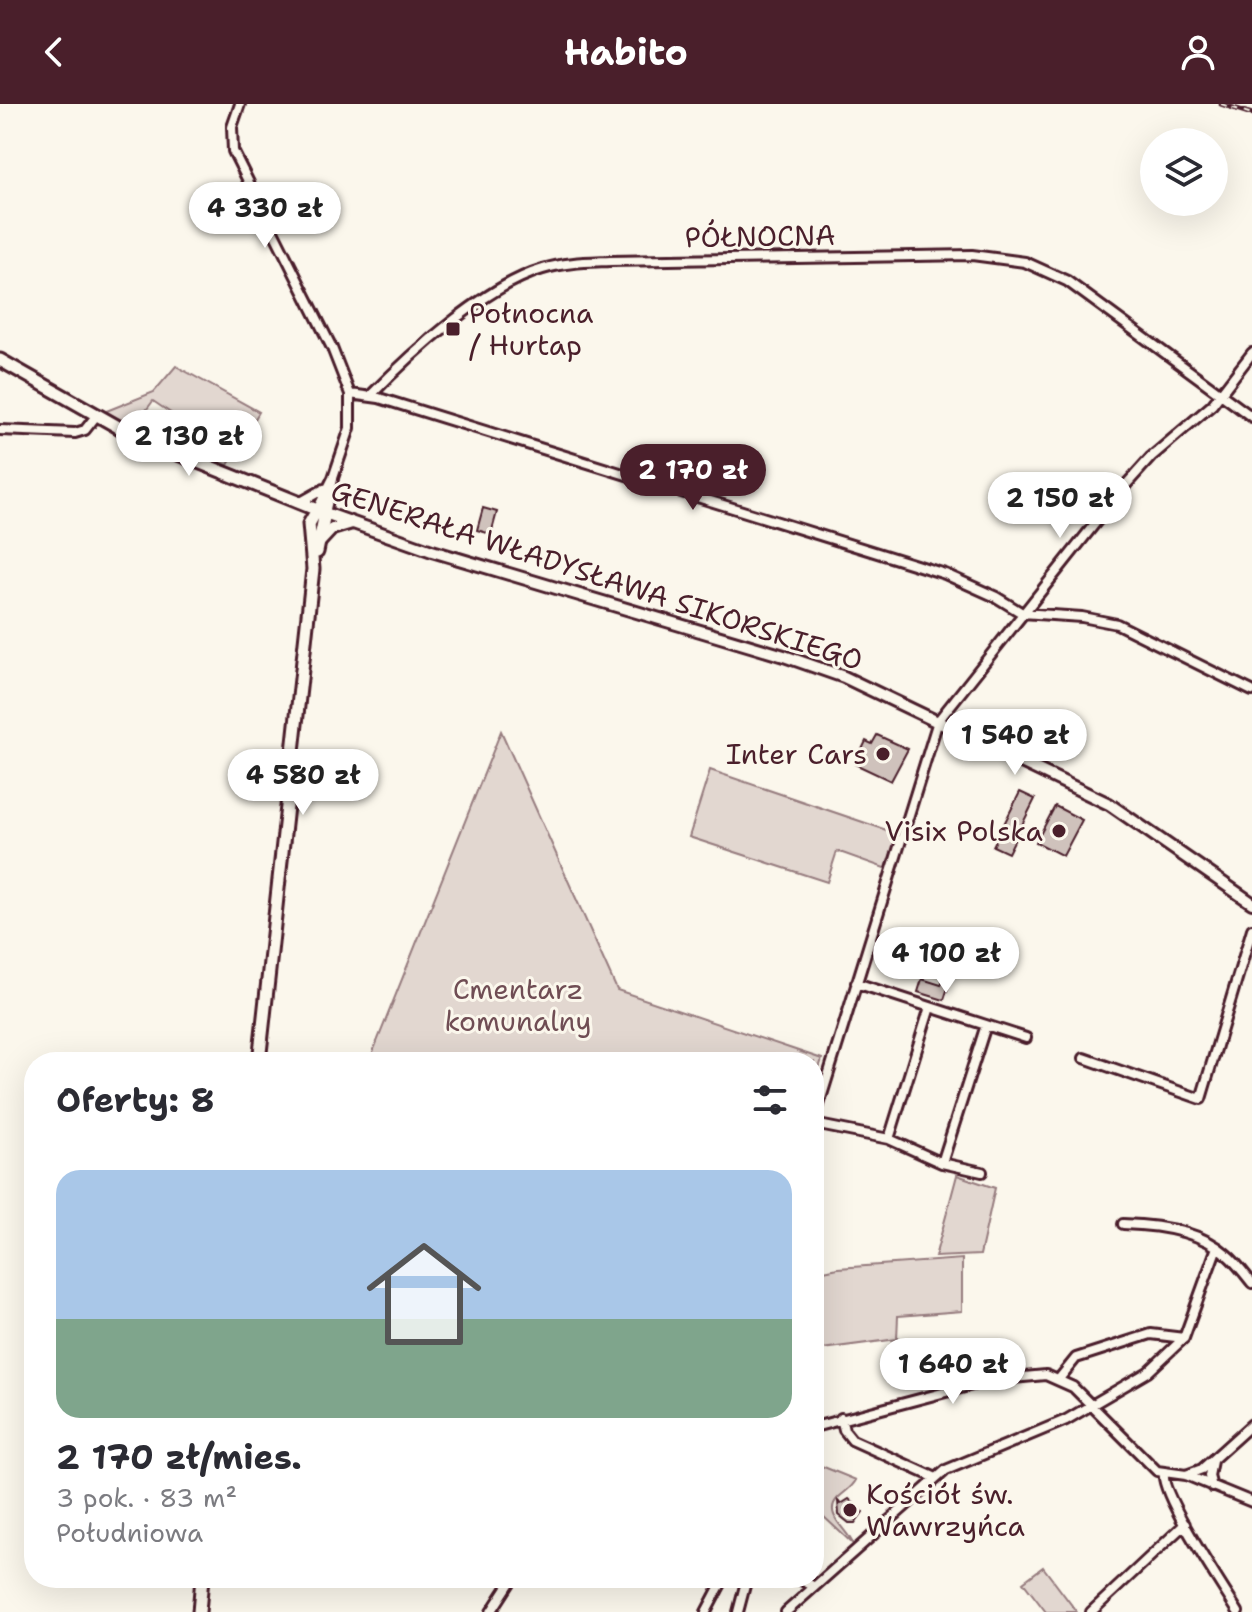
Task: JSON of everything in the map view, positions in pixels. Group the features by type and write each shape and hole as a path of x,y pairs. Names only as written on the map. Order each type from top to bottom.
{"main road":[{"name":"GENERAŁA WŁADYSŁAWA SIKORSKIEGO","path":"0,360 96,416 150,443 321,512"},
{"path":"260,1052 321,512"},
{"path":"313,569 309,524 321,512"},
{"path":"199,1612 201,1588"}],"street":[{"path":"240,104 232,127 233,151 332,348 350,394 350,428 321,512"},
{"name":"PÓŁNOCNA","path":"370,396 481,300 509,282 552,266 610,261 972,255 1025,262 1067,281 1252,417"},
{"path":"824,1089 938,721 1140,467 1198,419 1222,394 1252,353"},
{"path":"350,394 370,396 945,574 996,597 1022,613 1082,617 1117,624 1252,691"},
{"path":"0,430 75,433 85,430 96,416"},
{"path":"299,503 330,482"},
{"name":"GENERAŁA WŁADYSŁAWA SIKORSKIEGO","path":"321,512 432,551 784,656 844,677 1109,804 1252,903"},
{"path":"318,545 332,529 352,523"},
{"path":"1240,895 1252,894"},
{"path":"1084,1058 1201,1099 1252,929"},
{"path":"856,983 1026,1038"},
{"path":"889,1139 930,1007"},
{"path":"942,1163 986,1025"},
{"path":"824,1124 889,1139 942,1163 982,1172"},
{"path":"1123,1224 1173,1231 1217,1247 1252,1283"},
{"path":"824,1576 953,1466 1033,1435 1091,1406 1148,1372 1184,1338 1217,1247"},
{"path":"1059,1379 1076,1358 1151,1334 1184,1338"},
{"path":"824,1424 991,1380 1033,1374 1059,1379 1073,1387 1152,1467 1164,1474 1186,1475 1252,1502"},
{"path":"841,1418 844,1430 852,1440 936,1478"},
{"path":"1186,1475 1212,1461 1252,1424"},
{"path":"1212,1461 1209,1476 1212,1487"},
{"path":"1164,1474 1164,1484 1235,1611"},
{"path":"1091,1612 1185,1524"},
{"path":"491,1612 507,1588"},
{"path":"706,1612 719,1588"},
{"path":"738,1612 744,1588"},
{"path":"786,1612 811,1588"}],"green space":[{"path":"176,366 259,412 228,465 162,440 175,416 153,401 132,429 104,412 154,392"},
{"name":"Cmentarz komunalny","path":"501,731 617,990 801,1052 373,1052"},
{"path":"710,770 898,834 887,869 837,851 827,882 689,837"},
{"path":"957,1175 995,1188 980,1255 935,1257"},
{"path":"962,1259 962,1311 898,1316 897,1339 824,1349 824,1271"},
{"path":"824,1467 856,1480 838,1498 833,1510 853,1544 824,1517"},
{"path":"1043,1567 1075,1612 1046,1612 1023,1582"}],"building":[{"path":"483,508 497,512 491,534 477,530"},
{"name":"Inter Cars","path":"877,735 908,749 891,781 855,764 866,741 872,744"},
{"path":"1020,792 1035,799 1008,853 993,846"},
{"name":"Visix Polska","path":"1055,806 1082,820 1063,856 1036,842"},
{"path":"945,973 952,975 944,1000 918,992 922,979 941,985"},
{"name":"Kościół św. Wawrzyńca","path":"849,1499 863,1512 855,1523 849,1523 839,1515 838,1501 841,1504"}],"railway":[{"path":"1221,104 1252,114"}],"place":[{"name":"Połnocna / Hurtap","path":"453,329"},
{"name":"Inter Cars","path":"883,754"},
{"name":"Visix Polska","path":"1059,831"},
{"name":"Kościół św. Wawrzyńca","path":"850,1510"}]}
